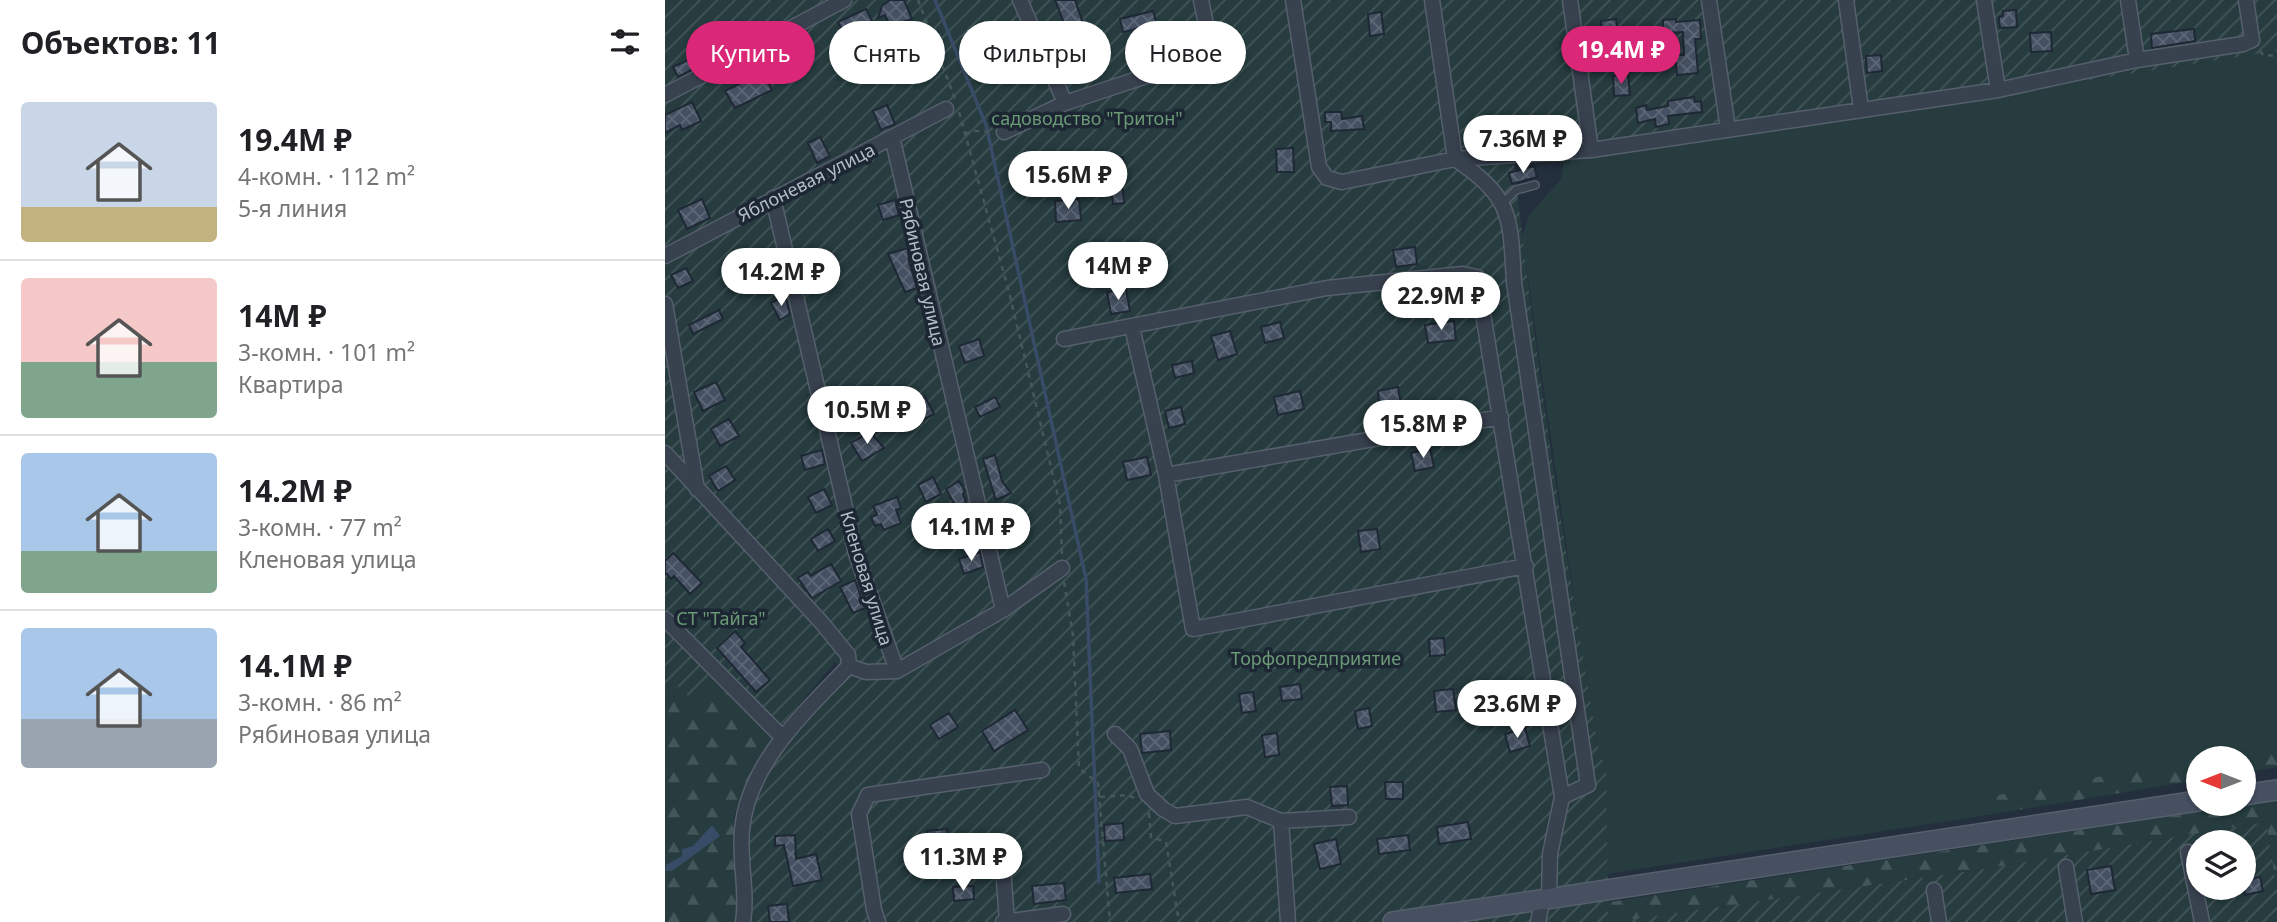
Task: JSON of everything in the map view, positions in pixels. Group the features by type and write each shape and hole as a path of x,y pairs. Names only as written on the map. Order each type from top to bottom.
{"main road":[{"path":"2256,792 2277,790"},
{"path":"1394,922 2186,803"}],"street":[{"path":"665,94 844,0"},
{"path":"1020,0 1065,103"},
{"path":"1004,132 1065,103 1207,56 1208,34 1201,0"},
{"path":"1293,0 1319,167 1327,178 1342,182 1455,159 1591,150 1998,90 2137,60 2252,40 2246,0"},
{"path":"1432,0 1455,159 1485,180 1503,203 1511,228 1514,282 1588,785 1562,797"},
{"path":"1570,0 1591,150"},
{"path":"1709,0 1728,129"},
{"path":"1846,0 1861,109"},
{"path":"1984,0 1998,90"},
{"path":"2128,0 2137,60"},
{"name":"Яблоневая улица","path":"665,256 946,109"},
{"name":"Рябиновая улица","path":"892,137 1003,610"},
{"name":"Кленовая улица","path":"773,198 856,554 897,671"},
{"path":"1064,339 1327,288 1463,274 1477,277 1562,797 1550,854 1546,898 1538,922"},
{"path":"665,304 697,491"},
{"path":"1132,327 1166,475 1193,629 1526,566"},
{"path":"1166,475 1501,417"},
{"path":"665,453 697,491 822,623 848,655 849,666 783,738 762,769 744,811 743,922"},
{"path":"849,666 866,671 897,671 1003,610 1062,568"},
{"path":"665,620 783,738"},
{"path":"1115,734 1130,749 1147,794 1175,816 1247,807 1281,821 1349,817"},
{"path":"878,922 859,814 868,795 1042,770"},
{"path":"1281,821 1288,922"},
{"path":"2066,867 2075,922"},
{"path":"1003,868 1006,922 1063,914"},
{"path":"1934,890 1938,922"},
{"path":"2198,900 2202,922"}],"lane":[{"path":"1503,203 1516,190 1535,185"}],"path":[{"path":"918,0 965,134 1009,292 1060,505 1062,568 1073,636 1079,768 1087,778 1098,783 1110,922"},
{"path":"2252,40 2263,55 2277,56"},
{"path":"965,134 972,131 1004,132"},
{"path":"1100,797 1128,795 1138,800"},
{"path":"1148,804 1151,837 1166,842 1178,922"}],"green space":[{"path":"665,0 2277,0 2277,51 1563,162 1514,163 1531,310 1562,528 1598,746 1606,771 1608,922 747,922 749,816 759,788 794,733 846,673 835,662 774,734 719,674 693,701 678,686 665,698"},
{"path":"2277,51 2277,745 2256,749 2256,746 2186,746 2186,761 1987,797 1988,815 1594,876 1606,771 1598,746 1580,640 1522,237 1529,215 1562,178 1563,162"},
{"path":"719,674 774,734 753,771 734,815 737,912 734,922 665,922 665,698 678,685"},
{"path":"2277,745 2277,767 2256,771 2256,749"},
{"path":"2186,761 2186,782 1988,815 1986,797"},
{"path":"2277,800 2277,892 2266,822 2218,830 2186,830 2186,835 1984,869 1614,922 1479,922 2186,814 2256,816 2256,803"},
{"path":"2266,822 2277,892 2277,922 1614,922 1984,869 2186,835 2186,900 2256,900 2256,830 2218,830"}],"water":[{"path":"712,825 720,836 672,871 665,871 666,865 682,856 682,849 693,846"}],"building":[{"path":"890,0 904,0 912,19 888,21 885,15 878,18 882,6"},
{"path":"1055,0 1075,0 1082,21 1063,21"},
{"path":"866,9 872,21 840,21"},
{"path":"2016,10 2017,27 2000,28 1999,17 2003,16 2003,11"},
{"path":"1153,11 1156,21 1125,21 1123,32 1120,19"},
{"path":"1381,12 1384,34 1370,36 1368,14"},
{"path":"1616,19 1619,40 1603,42 1601,21"},
{"path":"1676,19 1676,22 1700,20 1701,39 1695,39 1698,73 1677,75 1675,55 1684,55 1683,32 1663,33 1663,20"},
{"path":"2194,29 2195,41 2152,48 2151,34"},
{"path":"2051,32 2052,51 2031,52 2030,33"},
{"path":"1881,55 1882,71 1867,73 1866,56"},
{"path":"686,61 686,73 678,77 673,67"},
{"path":"1628,75 1630,95 1614,96 1613,76"},
{"path":"739,84 769,84 772,90 735,108 725,91"},
{"path":"1694,97 1695,102 1701,101 1702,112 1668,116 1669,124 1656,127 1655,119 1638,123 1636,108 1646,105 1647,110 1668,106 1668,101"},
{"path":"692,102 701,121 682,130 680,125 665,133 665,115"},
{"path":"887,105 895,124 881,130 873,111"},
{"path":"1325,112 1341,112 1342,119 1362,116 1364,129 1331,131 1331,122 1325,122"},
{"path":"820,137 830,156 817,163 808,143"},
{"path":"1293,148 1294,172 1277,172 1276,149"},
{"path":"1123,157 1125,171 1121,172 1124,203 1113,204 1110,174 1103,175 1101,161"},
{"path":"1534,166 1537,177 1512,184 1509,173"},
{"path":"702,199 710,218 687,229 678,210"},
{"path":"1079,199 1081,220 1056,222 1055,201"},
{"path":"895,200 899,215 883,220 878,205"},
{"path":"1415,247 1417,264 1396,267 1393,250"},
{"path":"908,248 917,288 905,292 888,254"},
{"path":"686,268 693,281 678,288 671,275"},
{"path":"1126,289 1130,311 1111,314 1107,292"},
{"path":"785,296 790,314 780,320 771,303"},
{"path":"719,310 723,319 693,334 689,325"},
{"path":"1454,321 1456,340 1428,343 1425,325"},
{"path":"1280,322 1284,338 1265,343 1261,327"},
{"path":"1230,331 1237,354 1218,360 1211,336"},
{"path":"979,339 984,356 965,363 959,346"},
{"path":"1192,361 1194,373 1175,378 1172,365"},
{"path":"716,382 725,400 703,411 694,392"},
{"path":"1398,387 1401,405 1380,408 1378,391"},
{"path":"1300,391 1304,409 1278,415 1274,397"},
{"path":"925,397 934,414 908,428 900,414"},
{"path":"995,397 1000,407 980,417 975,407"},
{"path":"852,401 860,418 847,424 839,407"},
{"path":"1181,407 1185,424 1169,428 1165,411"},
{"path":"729,419 739,436 720,446 711,429"},
{"path":"870,432 884,448 862,461 851,443"},
{"path":"1430,449 1434,467 1415,471 1411,453"},
{"path":"822,450 825,464 805,470 801,456"},
{"path":"995,455 1002,481 1011,493 996,500 983,459"},
{"path":"1147,457 1151,475 1127,480 1123,462"},
{"path":"726,466 735,480 718,491 709,476"},
{"path":"933,477 941,494 926,502 918,485"},
{"path":"959,481 965,491 963,494 973,523 961,528 955,516 960,514 946,489"},
{"path":"824,489 832,505 816,513 808,497"},
{"path":"897,497 901,508 896,510 901,523 884,530 881,524 875,526 871,517 877,515 873,506"},
{"path":"828,529 835,541 818,551 811,539"},
{"path":"1377,529 1380,549 1361,552 1358,531"},
{"path":"980,552 983,567 964,574 959,559"},
{"path":"673,553 702,583 690,594 674,576 671,579 665,572 665,561"},
{"path":"831,564 841,581 812,598 798,578 808,572 811,576"},
{"path":"855,580 865,608 853,613 840,587"},
{"path":"735,631 745,643 741,647 770,680 756,692 717,648"},
{"path":"1444,638 1445,655 1430,656 1429,639"},
{"path":"1300,684 1302,699 1282,701 1280,687"},
{"path":"1453,689 1456,710 1436,712 1434,691"},
{"path":"1253,692 1256,711 1242,713 1239,694"},
{"path":"1369,708 1372,726 1358,729 1355,711"},
{"path":"1015,710 1028,730 994,751 982,731"},
{"path":"949,713 958,727 939,739 930,725"},
{"path":"1525,728 1530,746 1510,752 1505,734"},
{"path":"1170,731 1171,750 1142,753 1140,734"},
{"path":"1277,733 1279,755 1265,757 1262,735"},
{"path":"1385,782 1403,782 1403,799 1386,799"},
{"path":"1347,786 1348,805 1332,806 1330,787"},
{"path":"1468,822 1471,839 1439,844 1437,827"},
{"path":"1123,823 1124,840 1105,841 1104,825"},
{"path":"947,829 948,842 929,844 927,831"},
{"path":"795,835 796,859 816,854 822,880 793,886 784,845 775,846 775,836"},
{"path":"1408,835 1410,850 1379,854 1377,839"},
{"path":"1336,839 1341,864 1320,869 1314,844"},
{"path":"2111,866 2115,890 2091,894 2087,870"},
{"path":"1150,874 1152,889 1116,893 1114,878"},
{"path":"2260,877 2263,891 2256,893 2256,878"},
{"path":"1064,883 1066,900 1034,904 1032,886"},
{"path":"973,886 974,899 954,901 953,887"},
{"path":"787,904 789,922 770,922 768,906"}],"waterway":[{"path":"935,0 986,125 1086,579 1099,882"}],"park label":[{"name":"садоводство \"Тритон\"","path":"1087,118"},
{"name":"СТ \"Тайга\"","path":"721,618"},
{"name":"Торфопредприятие","path":"1316,658"}]}
